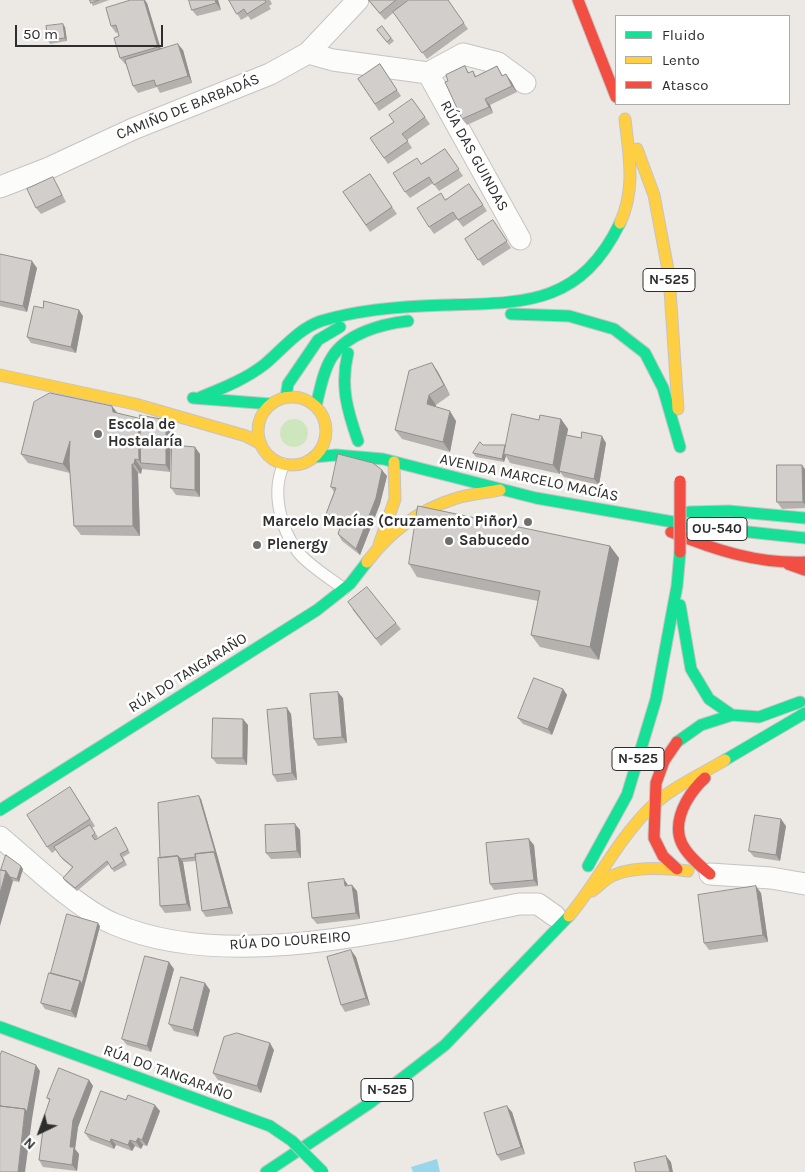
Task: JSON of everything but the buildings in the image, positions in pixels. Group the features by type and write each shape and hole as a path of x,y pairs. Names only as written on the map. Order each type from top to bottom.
{"main road":[{"path":"578,0 615,94"},
{"name":"N-525","path":"470,316 509,314 569,316 614,329 644,354 663,388 680,451 669,275 654,195 619,105"},
{"path":"201,397 236,382 264,364 292,340 319,322 368,311 429,306 502,304 537,299 565,285 596,260 616,234 628,206 631,179 625,119"},
{"path":"286,397 288,384 318,340 368,311"},
{"path":"316,406 333,355 351,341 390,322 420,320"},
{"path":"351,341 342,371 342,389 358,441"},
{"path":"0,374 135,404 246,436 261,444 274,460 284,464"},
{"path":"182,399 201,397 271,404"},
{"path":"261,444 258,433 259,422 264,412 271,404 286,397 297,397 316,406 326,424 324,442 314,457"},
{"path":"135,404 164,401"},
{"name":"AVENIDA MARCELO MACÍAS","path":"326,424 394,462"},
{"name":"AVENIDA MARCELO MACÍAS","path":"314,457 335,453 394,462 500,490 630,515"},
{"name":"OU-540","path":"284,464 305,462 314,457"},
{"name":"RÚA DO TANGARAÑO","path":"379,546 395,499 394,462"},
{"name":"N-525","path":"580,880 626,796 656,699 677,586 680,552 680,477"},
{"name":"RÚA DO TANGARAÑO","path":"0,810 316,610 350,584 379,546 412,518 454,499 500,490"},
{"name":"OU-540","path":"630,515 729,511 805,518"},
{"name":"OU-540","path":"630,515 760,536 805,538"},
{"name":"OU-540","path":"630,515 707,547 788,564 805,562"},
{"path":"788,564 805,570"},
{"path":"677,586 691,669 709,699 732,715"},
{"path":"677,869 663,856 654,838 656,783 664,762 676,743 701,725 732,715 759,717 797,704 805,698"},
{"path":"496,993 551,937 587,895 614,853 654,805 679,787 805,713"},
{"path":"710,874 691,858 679,841 676,828 695,785 731,756"},
{"path":"587,895 614,875 677,869 710,874"},
{"name":"N-525","path":"266,1172 370,1103 430,1057 474,1017 496,993 560,908"},
{"name":"RÚA DO TANGARAÑO","path":"0,1027 178,1094 270,1126 292,1141 323,1172"}],"street":[{"name":"CAMIÑO DE BARBADÁS","path":"0,187 48,168 133,129 270,74 308,52 358,0"},
{"path":"308,52 333,60 428,73 462,54 498,63 525,84"},
{"name":"RÚA DAS GUINDAS","path":"428,73 520,239"},
{"name":"RÚA DO LOUREIRO","path":"0,837 88,910 113,924 153,938 190,943 238,947 343,938 519,904 538,904 560,908"},
{"path":"710,874 771,878 805,884"}],"lane":[{"path":"284,464 278,477 280,516 298,553 344,589"}],"green space":[{"path":"294,419 304,423 308,433 304,443 294,447 284,443 280,433 284,423"}],"water":[{"path":"437,1159 440,1172 413,1172 411,1167"}],"traffic: fast":[{"path":"201,397 250,374 265,364 298,334 321,321 383,309 500,303 525,300 548,294 568,284 587,270 604,250 620,223"},
{"path":"511,314 569,316 614,329 645,353 663,388 680,447"},
{"path":"316,406 326,368 339,349 366,331 376,327 408,321"},
{"path":"286,397 288,384 318,340 340,327"},
{"path":"348,353 345,376 346,397 358,441"},
{"path":"193,398 271,404"},
{"path":"314,457 336,455 383,459 536,498 702,527 805,538"},
{"path":"689,512 729,511 805,518"},
{"path":"588,866 627,795 656,699 677,586 680,552"},
{"path":"0,810 317,610 350,584 367,562"},
{"path":"680,605 691,669 709,699 732,715"},
{"path":"677,742 701,725 732,715 759,717 800,702"},
{"path":"725,760 805,713"},
{"path":"266,1172 370,1103 445,1045 569,916"},
{"path":"0,1027 270,1126"},
{"path":"270,1126 292,1141 323,1172"}],"traffic: slow":[{"path":"620,223 625,210 630,185 625,119"},
{"path":"637,149 654,195 669,275 678,409"},
{"path":"0,375 135,404 246,436 261,444"},
{"path":"292,397 305,400 316,407 323,418 326,431 323,444 316,455 305,462 292,465 279,462 268,455 261,444 258,431 261,418 268,407 279,400 292,397"},
{"path":"379,545 395,499 394,462"},
{"path":"367,562 395,532 429,509 459,497 500,490"},
{"path":"569,916 617,848 649,809 676,788 725,760"},
{"path":"592,891 611,876 632,870 688,871"}],"traffic: jam":[{"path":"578,0 615,94"},
{"path":"680,481 680,552"},
{"path":"671,532 704,545 754,558 770,561 805,562"},
{"path":"788,564 805,570"},
{"path":"677,742 664,761 656,783 654,838 663,856 677,869"},
{"path":"705,778 694,789 686,802 678,825 679,834 686,851 710,874"}],"place":[{"name":"Escola de Hostalaría","path":"98,434"},
{"name":"Marcelo Macías (Cruzamento Piñor)","path":"528,522"},
{"name":"Sabucedo","path":"449,541"},
{"name":"Plenergy","path":"257,545"}]}
